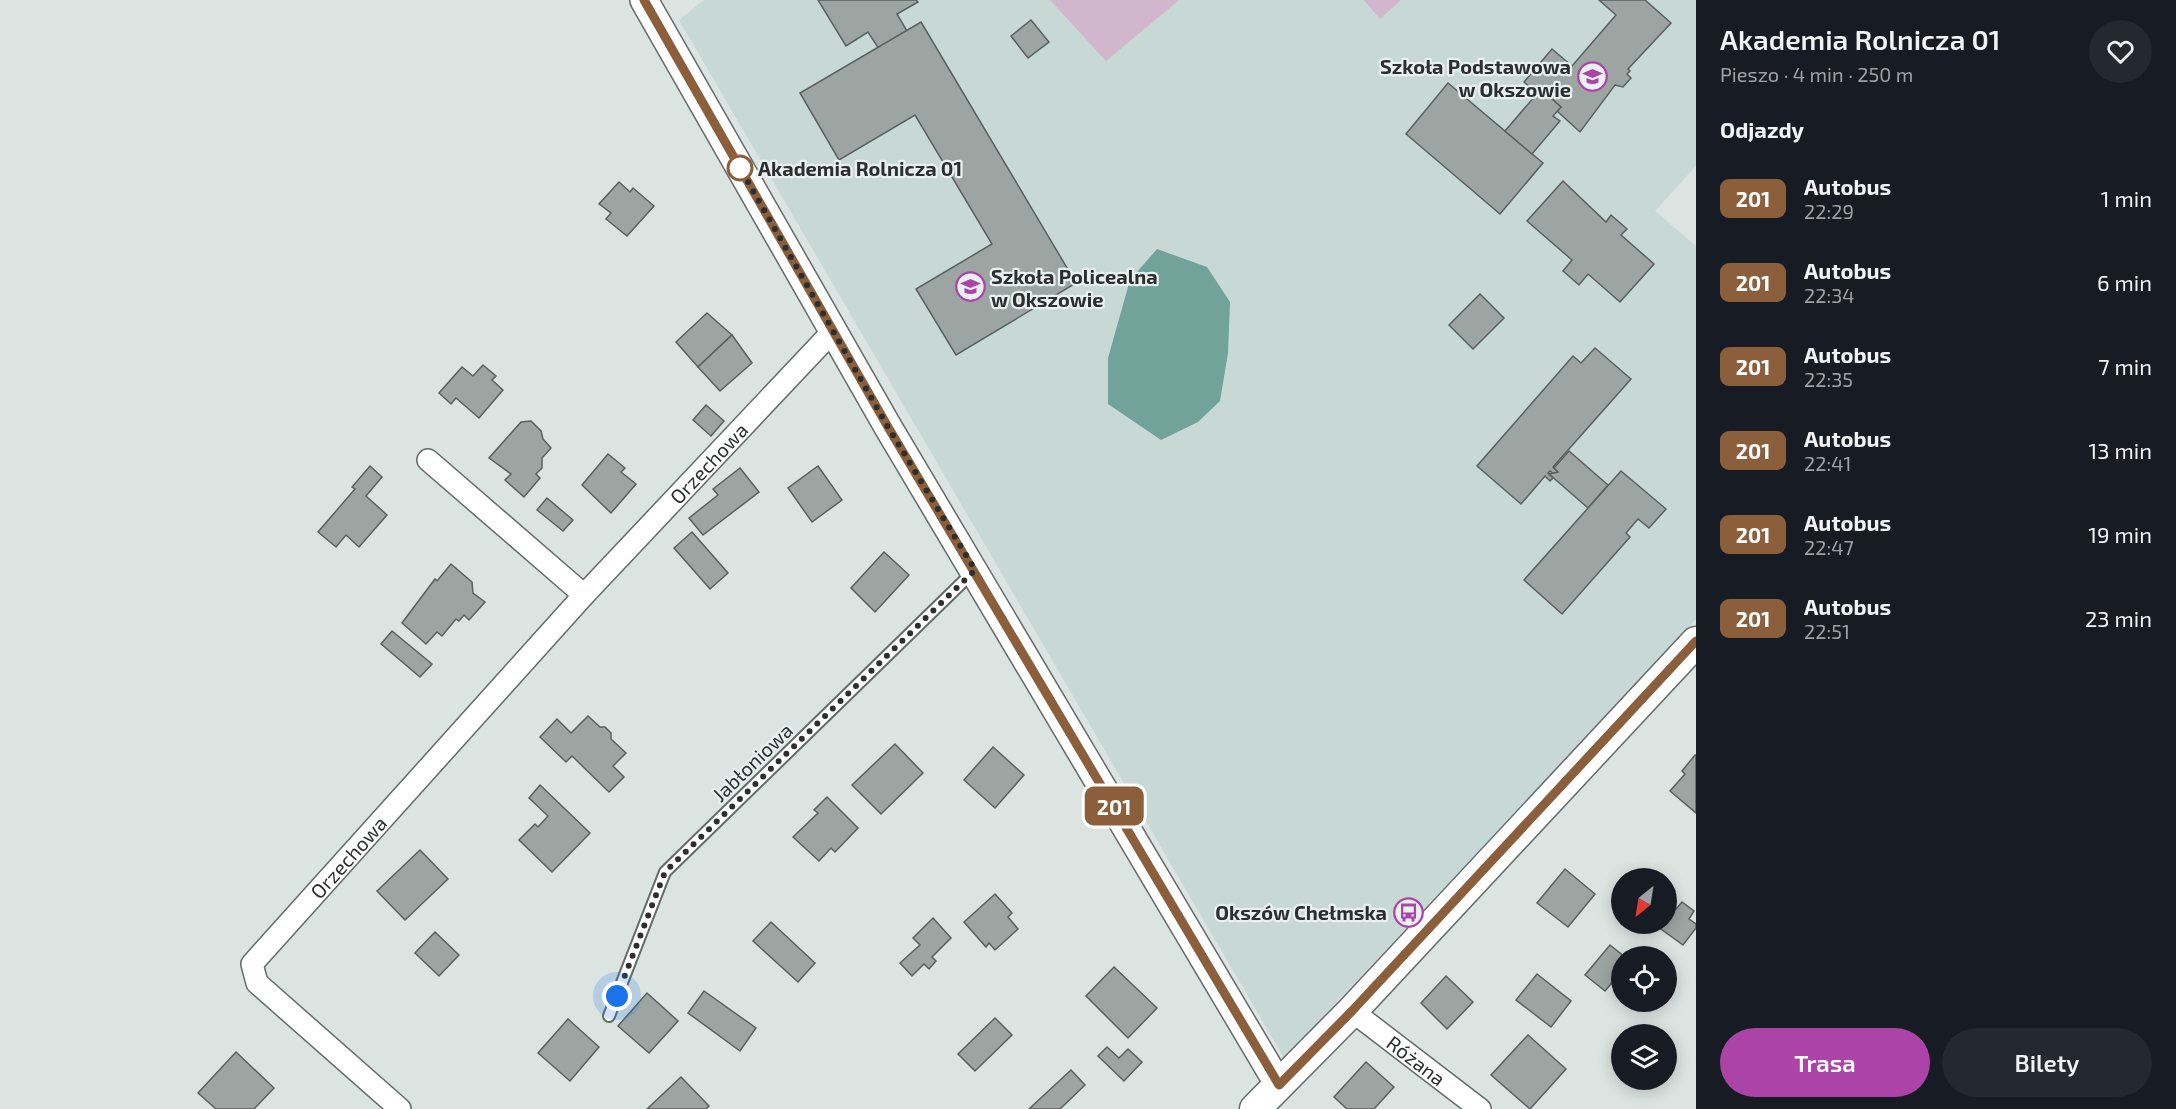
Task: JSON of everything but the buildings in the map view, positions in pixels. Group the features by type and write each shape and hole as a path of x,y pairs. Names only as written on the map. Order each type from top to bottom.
{"main road":[{"path":"1255,1109 1352,1011 1696,642"}],"street":[{"path":"644,0 833,331 1279,1085"},
{"name":"Orzechowa","path":"400,1109 257,983 252,964 584,595 833,331"},
{"path":"428,460 584,595"},
{"name":"Różana","path":"1352,1011 1480,1109"}],"lane":[{"name":"Jabłoniowa","path":"609,1016 665,872 975,570"}],"shaded area":[{"path":"704,0 1696,0 1696,166 1655,211 1696,246 1696,619 1284,1058 679,20"},
{"path":"1050,0 1179,0 1106,61"},
{"path":"1364,0 1401,0 1380,19"},
{"path":"1157,249 1207,267 1230,302 1228,353 1220,401 1198,422 1161,440 1108,404 1108,358 1130,280"}],"bus line":[{"name":"201","path":"644,0 888,427 1279,1085 1352,1011 1696,641"}],"place":[{"name":"Szkoła Podstawowa w Okszowie","path":"1592,77"},
{"name":"Akademia Rolnicza 01","path":"740,168"},
{"name":"Szkoła Policealna w Okszowie","path":"970,287"},
{"name":"Okszów Chełmska","path":"1408,912"}],"route":[{"path":"617,996 665,872 975,570 888,427 740,168"}]}
